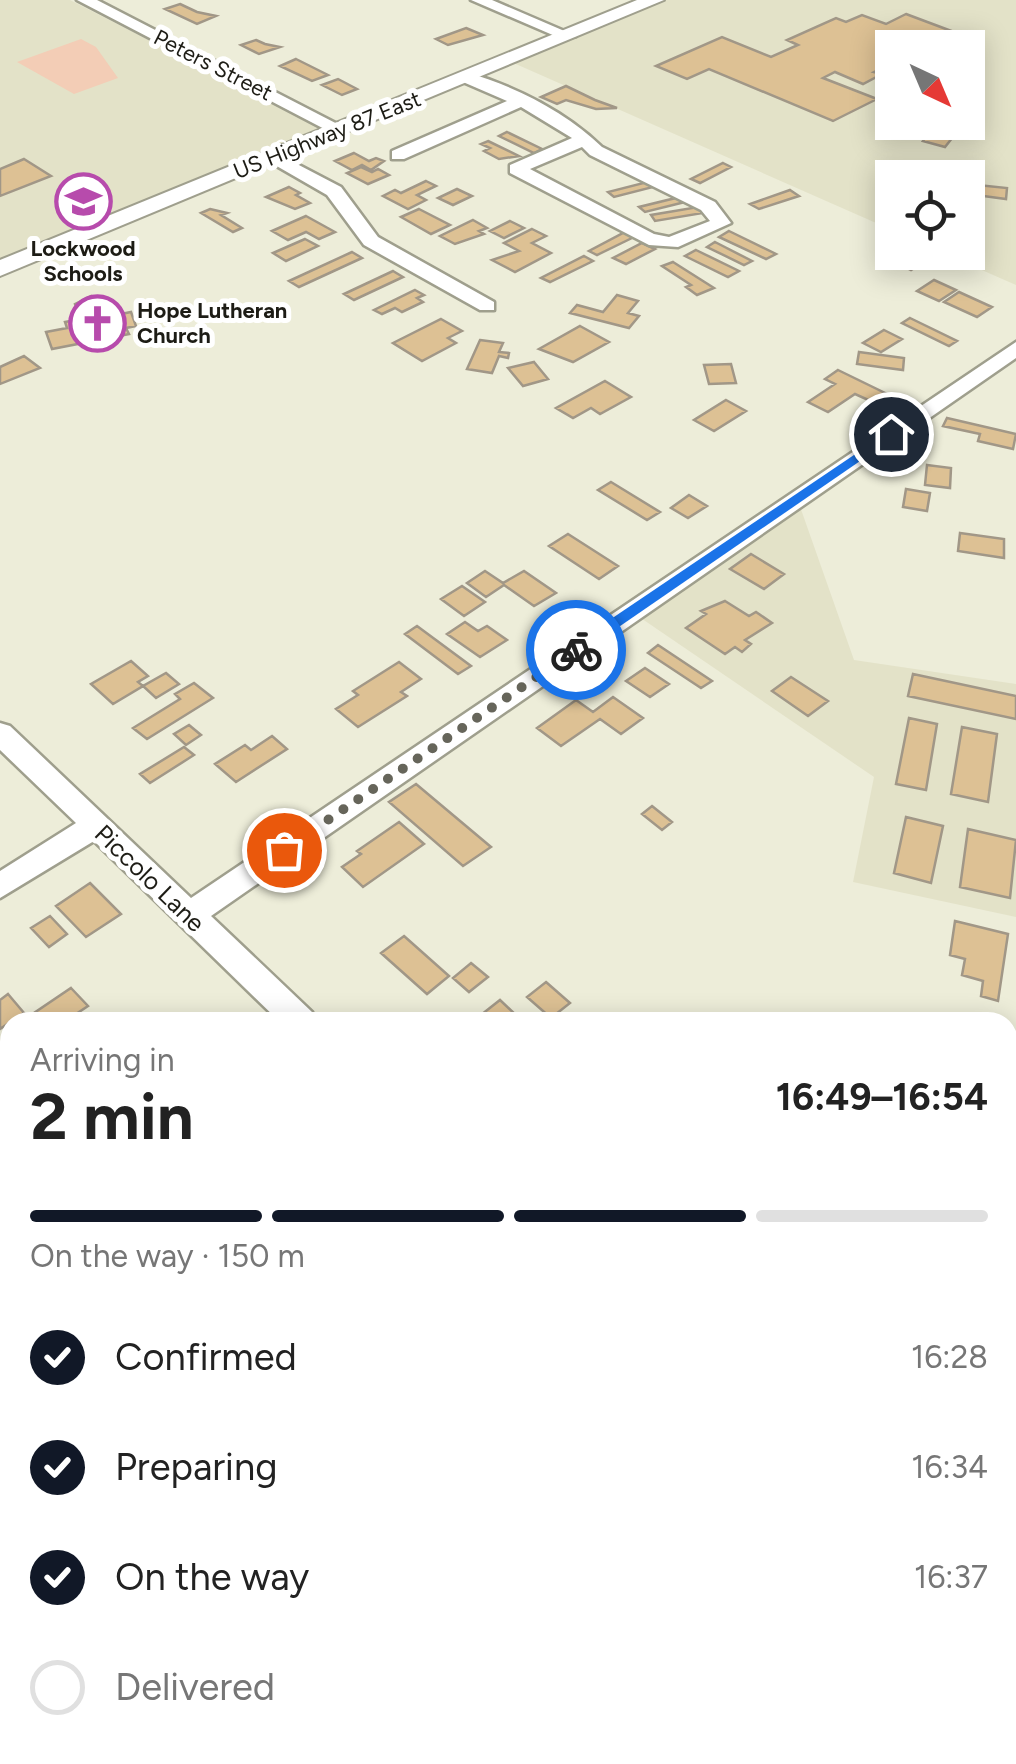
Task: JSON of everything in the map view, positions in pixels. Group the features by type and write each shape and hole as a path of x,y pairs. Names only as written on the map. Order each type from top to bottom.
{"street":[{"name":"Peters Street","path":"85,0 340,130"},
{"path":"480,0 568,36"},
{"name":"US Highway 87 East","path":"0,269 654,0"},
{"path":"469,78 521,101 585,139 596,151 708,206 720,223 671,243 649,238 516,169 585,139"},
{"path":"398,155 521,101"},
{"path":"274,157 334,190 371,241 487,306"},
{"path":"189,915 1016,348"},
{"name":"Piccolo Lane","path":"0,733 291,1012"},
{"path":"0,886 96,825"}],"shaded area":[{"name":"Lockwood Schools","path":"0,0 70,0 332,133 0,270"},
{"path":"655,0 1016,0 1016,285 982,270 985,270 985,160 875,160 875,222 509,61"},
{"path":"81,39 96,47 118,78 74,94 17,62"},
{"path":"797,498 854,660 1016,684 1016,917 853,882 874,777 632,612"}],"building":[{"path":"180,4 216,16 197,24 165,9"},
{"path":"906,14 949,30 875,30 875,78 863,84 835,72 823,78 875,100 833,121 709,69 687,79 656,66 722,37 771,57 798,45 787,40 836,18 846,22 862,15 886,24"},
{"path":"466,28 483,35 448,45 436,39"},
{"path":"256,40 280,47 259,54 241,45"},
{"path":"296,59 328,75 312,81 280,66"},
{"path":"338,79 357,89 342,95 322,85"},
{"path":"566,86 617,108 596,109 566,100 557,104 541,97"},
{"path":"507,132 542,149 534,153 499,136"},
{"path":"924,140 951,140 945,147"},
{"path":"488,141 519,156 499,159 484,151 490,148 481,144"},
{"path":"354,153 369,161 384,161 371,170 362,165 352,170 335,161"},
{"path":"24,159 51,176 0,196 0,169"},
{"path":"723,163 731,167 700,183 691,179"},
{"path":"361,167 389,175 368,184 347,173"},
{"path":"426,181 436,186 417,195 426,200 408,209 383,196 395,190 401,193"},
{"path":"651,181 657,186 614,197 608,192"},
{"path":"985,186 1007,188 1006,199 985,196"},
{"path":"289,187 310,203 295,209 266,197"},
{"path":"457,189 472,196 453,205 438,198"},
{"path":"790,190 799,196 759,209 750,204"},
{"path":"684,196 689,201 645,212 639,207"},
{"path":"698,207 703,213 655,221 651,215"},
{"path":"210,209 227,213 221,215 242,228 233,232 201,213"},
{"path":"419,209 450,225 431,234 401,217"},
{"path":"306,216 335,232 319,239 306,232 288,240 272,231"},
{"path":"473,220 487,228 479,231 484,234 455,244 440,236"},
{"path":"510,221 524,228 504,238 490,231"},
{"path":"532,229 546,236 532,243 551,253 515,272 492,260 519,251 504,243"},
{"path":"729,231 776,254 766,259 719,237"},
{"path":"625,232 634,237 597,255 589,251"},
{"path":"305,239 318,246 286,261 273,253"},
{"path":"715,242 752,261 744,265 707,247"},
{"path":"642,243 655,249 626,264 613,258"},
{"path":"696,250 739,271 728,277 685,256"},
{"path":"352,252 362,258 299,287 289,281"},
{"path":"584,256 593,261 550,282 541,278"},
{"path":"673,262 714,288 697,295 686,287 691,285 662,266"},
{"path":"393,271 403,277 354,300 344,294"},
{"path":"934,280 956,290 939,301 917,291"},
{"path":"415,290 424,295 417,298 423,302 402,312 395,308 382,314 374,310"},
{"path":"959,292 992,307 977,317 944,302"},
{"path":"617,295 638,301 628,313 639,316 629,328 570,313 577,305 603,312"},
{"path":"91,296 109,299 116,315 131,312 136,326 126,328 129,334 52,349 46,332 67,328 65,322 81,319 75,304"},
{"path":"910,318 957,341 949,346 902,323"},
{"path":"441,319 462,331 448,338 456,343 422,361 393,343"},
{"path":"580,326 609,342 573,362 539,349"},
{"path":"884,330 902,339 881,352 863,343"},
{"path":"480,340 503,343 499,352 509,353 508,358 499,356 492,373 467,369"},
{"path":"859,352 904,358 903,370 857,364"},
{"path":"24,356 40,368 0,384 0,367"},
{"path":"534,362 548,379 523,386 508,368"},
{"path":"731,364 736,383 709,384 704,365"},
{"path":"838,370 887,394 875,403 855,394 828,412 808,402 835,384 825,379"},
{"path":"605,381 631,397 600,414 591,408 573,418 556,408"},
{"path":"726,400 746,411 714,431 694,420"},
{"path":"947,418 1016,434 1013,449 978,441 980,434 943,426"},
{"path":"927,465 951,468 950,488 925,485"},
{"path":"611,482 660,512 647,520 598,490"},
{"path":"906,489 930,493 927,511 903,507"},
{"path":"689,495 707,506 688,518 671,508"},
{"path":"960,533 1004,539 1004,558 958,551"},
{"path":"568,534 618,566 599,579 549,546"},
{"path":"751,554 784,574 764,589 730,569"},
{"path":"485,571 503,583 524,571 556,593 534,606 504,585 486,597 467,583"},
{"path":"462,586 485,602 464,616 441,599"},
{"path":"725,601 749,616 756,612 772,623 745,640 751,644 742,652 735,647 725,654 686,628 706,614 701,611"},
{"path":"465,622 478,631 487,626 507,640 480,657 447,634"},
{"path":"417,626 471,666 458,674 405,634"},
{"path":"658,645 712,681 701,688 648,653"},
{"path":"131,661 148,676 138,682 143,686 113,704 91,684"},
{"path":"399,662 421,679 401,692 407,696 358,727 336,709 358,695 353,691"},
{"path":"645,668 669,684 650,697 626,681"},
{"path":"166,673 179,684 156,698 143,686"},
{"path":"913,674 1016,696 1016,719 908,696"},
{"path":"791,677 828,701 808,716 772,691"},
{"path":"194,683 213,698 147,739 133,728 180,699 175,694"},
{"path":"613,697 643,718 621,734 600,719 561,746 537,728 576,700 593,712"},
{"path":"909,718 937,724 926,790 896,784"},
{"path":"189,725 201,735 186,745 174,734"},
{"path":"962,727 997,734 988,802 951,794"},
{"path":"272,736 287,749 236,782 215,764 245,745 251,750"},
{"path":"184,747 194,755 150,783 140,774"},
{"path":"416,784 491,847 463,866 389,802"},
{"path":"652,806 672,822 662,830 642,814"},
{"path":"906,817 943,826 931,883 894,873"},
{"path":"399,822 424,844 363,887 342,867 361,854 357,851"},
{"path":"968,829 1016,840 1010,898 960,887"},
{"path":"90,883 121,914 86,937 56,906"},
{"path":"50,916 67,934 49,947 31,928"},
{"path":"955,921 1008,934 998,1001 981,996 983,981 962,975 965,959 950,955"},
{"path":"404,936 449,976 427,994 381,953"},
{"path":"471,963 488,977 469,992 453,978"},
{"path":"546,982 570,1003 559,1012 544,1012 527,997"},
{"path":"71,988 88,1006 79,1012 35,1012"},
{"path":"8,994 23,1012 0,1012 0,1000"},
{"path":"500,1000 513,1012 485,1012"}],"way so far":[{"path":"284,850 576,650"}],"place":[{"name":"Lockwood Schools","path":"83,201"},
{"name":"Hope Lutheran Church","path":"98,323"}],"route":[{"path":"576,650 891,434"}]}
